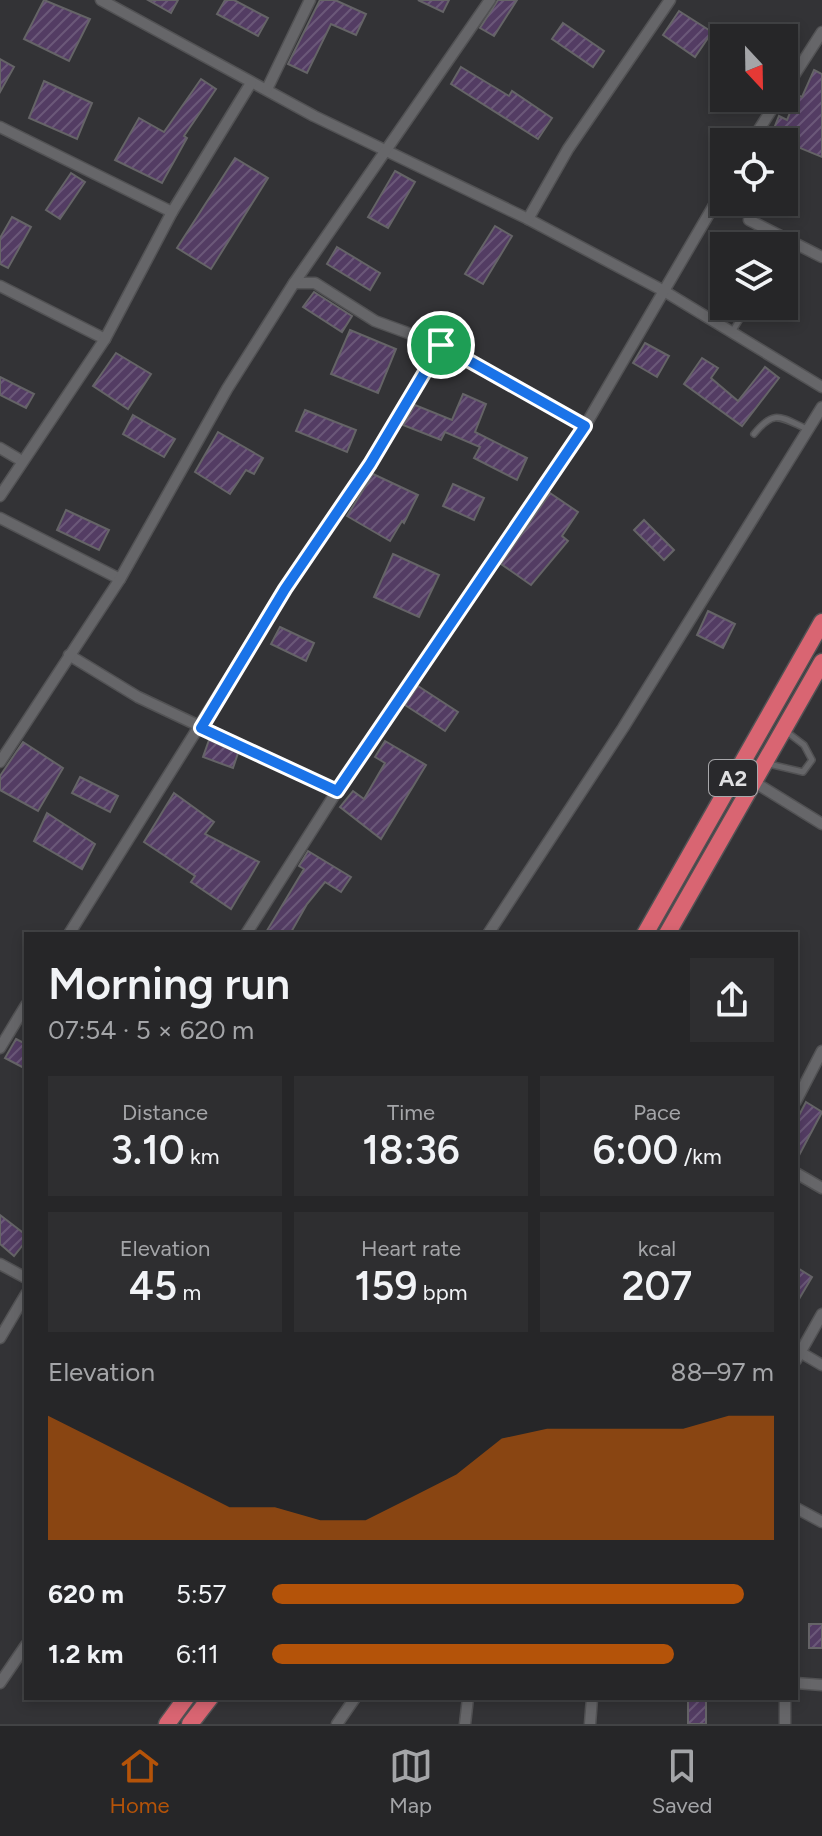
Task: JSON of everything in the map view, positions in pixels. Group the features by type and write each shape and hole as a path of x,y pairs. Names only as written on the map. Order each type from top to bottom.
{"highway":[{"name":"A2","path":"646,932 822,622"},
{"name":"A2","path":"668,932 822,662"},
{"path":"167,1724 185,1700"},
{"path":"190,1724 208,1700"}],"street":[{"path":"101,0 251,83 384,151 528,219 664,291 822,387"},
{"path":"122,11 129,0"},
{"path":"267,89 310,0"},
{"path":"0,762 120,579 227,389 294,283 490,0"},
{"path":"528,219 568,149 670,0"},
{"path":"798,69 822,32"},
{"path":"0,496 105,339 172,212 251,83"},
{"path":"0,127 172,212"},
{"path":"247,932 337,791 585,426 710,212"},
{"path":"749,220 822,257"},
{"path":"294,283 315,283 375,321 441,345 585,426"},
{"path":"0,286 105,339"},
{"path":"70,932 201,728 285,589 370,464 441,345"},
{"path":"489,932 623,728 822,407"},
{"path":"0,448 22,461"},
{"path":"0,518 120,579"},
{"path":"69,655 110,681 201,728 337,791"},
{"path":"754,782 822,824"},
{"path":"0,1048 24,1008"},
{"path":"798,1097 822,1051"},
{"path":"798,1174 822,1188"},
{"path":"0,1264 24,1277"},
{"path":"0,1338 22,1307"},
{"path":"822,1314 798,1354 822,1365"},
{"path":"798,1509 822,1522"},
{"path":"0,1683 24,1648"},
{"path":"798,1683 822,1685"},
{"path":"337,1724 354,1700"},
{"path":"465,1724 468,1700"},
{"path":"590,1724 592,1700"},
{"path":"785,1700 785,1724"}],"lane":[{"path":"732,332 739,320"},
{"path":"754,434 766,419 776,416 807,429"},
{"path":"764,763 795,773 803,772 812,760 804,745 784,729"}],"building":[{"path":"44,0 90,19 69,61 24,39"},
{"path":"148,0 178,0 171,13"},
{"path":"225,0 234,0 268,18 258,36 217,14"},
{"path":"320,0 335,0 366,14 356,35 331,24 307,73 288,64"},
{"path":"418,0 449,0 443,12"},
{"path":"498,0 517,0 494,36 480,28"},
{"path":"679,11 710,31 695,57 663,35"},
{"path":"563,23 604,51 593,67 552,39"},
{"path":"0,59 14,67 0,92"},
{"path":"461,67 509,96 512,91 552,118 538,139 451,84"},
{"path":"814,70 822,74 822,157 798,147 798,128 774,128 779,116 787,120 790,112 798,112 798,95 802,97"},
{"path":"201,79 216,89 184,136 187,138 162,183 115,160 139,118 164,132"},
{"path":"44,81 92,103 77,139 29,118"},
{"path":"235,158 268,178 211,269 177,248"},
{"path":"395,171 415,182 388,228 368,217"},
{"path":"71,173 85,182 60,219 46,210"},
{"path":"12,217 31,227 8,268 0,264 0,238"},
{"path":"495,226 512,236 483,284 465,274"},
{"path":"337,247 380,273 370,290 327,264"},
{"path":"314,292 352,316 342,332 303,307"},
{"path":"350,330 396,349 378,393 331,374"},
{"path":"645,343 669,356 657,377 633,363"},
{"path":"116,353 151,374 128,409 93,386"},
{"path":"702,358 718,368 711,378 738,401 765,367 779,378 742,426 684,384"},
{"path":"0,377 34,394 26,408 0,395"},
{"path":"463,394 486,404 475,432 527,458 517,480 474,458 480,447 445,432 441,440 403,425 415,405 452,420"},
{"path":"305,410 356,430 347,452 296,431"},
{"path":"133,415 175,439 164,457 123,434"},
{"path":"218,432 263,458 254,474 246,470 230,494 195,472"},
{"path":"373,474 418,495 404,523 402,521 390,541 347,516"},
{"path":"453,484 484,498 474,520 443,506"},
{"path":"550,493 578,512 562,536 568,541 531,585 501,564"},
{"path":"66,510 109,530 99,550 57,530"},
{"path":"644,520 674,550 664,560 634,530"},
{"path":"393,554 439,575 419,617 374,597"},
{"path":"708,611 735,624 723,648 697,635"},
{"path":"280,627 314,643 306,661 271,644"},
{"path":"418,686 458,712 445,731 405,705"},
{"path":"209,740 238,753 233,768 203,757"},
{"path":"385,741 426,765 381,839 340,807 353,791 364,799 385,763 375,757"},
{"path":"23,742 63,768 38,811 0,790 0,776"},
{"path":"80,777 118,796 110,812 72,793"},
{"path":"174,793 214,822 205,834 259,862 231,909 191,882 195,876 144,842"},
{"path":"47,813 95,844 82,869 34,841"},
{"path":"308,851 351,877 341,892 325,882 307,904 291,932 266,932 304,869 299,866"},
{"path":"16,1039 24,1043 24,1068 5,1058"},
{"path":"806,1102 822,1112 798,1157 798,1117"},
{"path":"0,1215 24,1233 24,1244 14,1256 0,1244"},
{"path":"798,1268 812,1277 798,1301"},
{"path":"809,1624 822,1624 822,1648 809,1648"},
{"path":"688,1700 706,1700 706,1724 688,1724"}],"route":[{"path":"441,345 585,426 337,791 201,728 285,589 370,464 441,345"}]}
